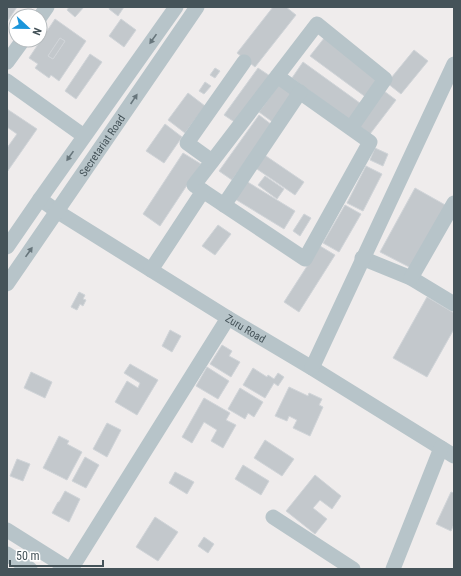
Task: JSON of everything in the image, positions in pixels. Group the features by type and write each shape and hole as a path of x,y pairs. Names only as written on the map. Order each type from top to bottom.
{"street":[{"name":"Secretariat Road","path":"7,284 58,212 197,7"},
{"name":"Secretariat Road","path":"7,247 169,9"},
{"path":"169,9 184,25"},
{"path":"277,76 370,142 305,259 194,185 212,161 277,76 317,24 386,79 351,128"},
{"path":"7,62 17,48"},
{"path":"212,161 187,143 244,62"},
{"path":"312,368 362,258 454,64"},
{"path":"7,81 84,136"},
{"path":"224,205 300,92"},
{"path":"151,270 203,191"},
{"name":"Zuru Road","path":"40,199 58,212 228,318 454,456"},
{"path":"411,278 454,202"},
{"path":"362,258 411,278 454,304"},
{"path":"7,530 70,569 228,318"},
{"path":"393,569 441,448"},
{"path":"273,517 354,569"},
{"path":"7,554 30,569"}],"building":[{"path":"7,7 17,7 8,8 7,22"},
{"path":"69,7 84,7 75,17 67,10"},
{"path":"110,7 124,7 118,16 109,9"},
{"path":"273,7 286,7 296,15 255,67 237,53"},
{"path":"55,19 86,41 59,81 51,75 49,78 35,68 38,64 29,58 36,48 48,48 48,30","holes":["60,38 65,41 53,59 48,56"]},
{"path":"121,19 136,30 124,47 109,36"},
{"path":"325,37 381,79 367,98 310,56"},
{"path":"60,38 65,41 53,59 48,56"},
{"path":"414,50 428,61 401,94 387,83"},
{"path":"90,54 102,62 76,99 65,91"},
{"path":"303,62 364,106 352,122 292,78"},
{"path":"215,68 220,71 215,78 210,75"},
{"path":"258,68 270,76 236,123 224,115"},
{"path":"205,82 211,86 204,94 199,91"},
{"path":"280,83 295,94 274,123 259,112"},
{"path":"384,91 396,100 370,134 358,125"},
{"path":"188,93 205,106 185,133 168,120"},
{"path":"7,109 37,129 7,172 7,148 17,134 7,127"},
{"path":"259,115 272,125 232,180 219,171"},
{"path":"165,124 182,137 164,163 146,151"},
{"path":"375,148 388,154 383,166 370,160"},
{"path":"183,153 201,164 160,226 143,214"},
{"path":"263,154 304,182 295,195 254,167"},
{"path":"366,166 382,174 363,211 347,203"},
{"path":"265,176 284,189 277,199 258,185"},
{"path":"246,181 295,211 284,229 235,199"},
{"path":"415,188 447,206 413,269 380,252"},
{"path":"345,205 361,214 339,252 323,243"},
{"path":"304,214 311,218 300,236 293,231"},
{"path":"218,225 231,234 215,255 202,246"},
{"path":"320,246 335,255 299,312 284,302"},
{"path":"79,292 85,295 83,299 86,300 83,306 80,304 77,310 71,307"},
{"path":"427,297 454,313 454,329 427,377 393,358"},
{"path":"170,330 181,336 172,352 162,346"},
{"path":"222,345 232,351 229,356 240,362 231,377 210,364"},
{"path":"130,364 158,380 137,415 115,402 127,381 138,388 140,383 124,373"},
{"path":"207,367 229,381 218,399 196,386"},
{"path":"253,368 267,377 268,375 274,379 278,373 284,377 278,386 274,383 265,398 243,385"},
{"path":"31,372 52,382 45,398 24,388"},
{"path":"289,387 308,396 309,393 322,399 319,405 323,407 310,436 293,428 297,420 289,416 287,421 275,416"},
{"path":"240,388 263,402 254,417 248,413 245,419 228,409"},
{"path":"204,398 230,413 226,420 236,425 223,448 211,441 217,430 204,422 192,443 182,437"},
{"path":"107,423 121,430 107,457 93,449"},
{"path":"59,436 69,441 67,444 82,452 67,480 43,468"},
{"path":"265,440 294,459 282,476 254,458"},
{"path":"85,457 99,465 86,488 72,481"},
{"path":"17,459 30,464 23,481 10,476"},
{"path":"243,465 269,481 261,495 235,479"},
{"path":"175,472 194,482 187,494 169,483"},
{"path":"315,475 341,496 332,509 320,500 313,508 327,519 315,534 286,511"},
{"path":"65,491 80,499 69,522 52,513"},
{"path":"451,492 454,493 454,524 451,531 436,524"},
{"path":"155,517 178,532 158,561 136,547"},
{"path":"204,537 214,544 208,553 198,546"}]}
